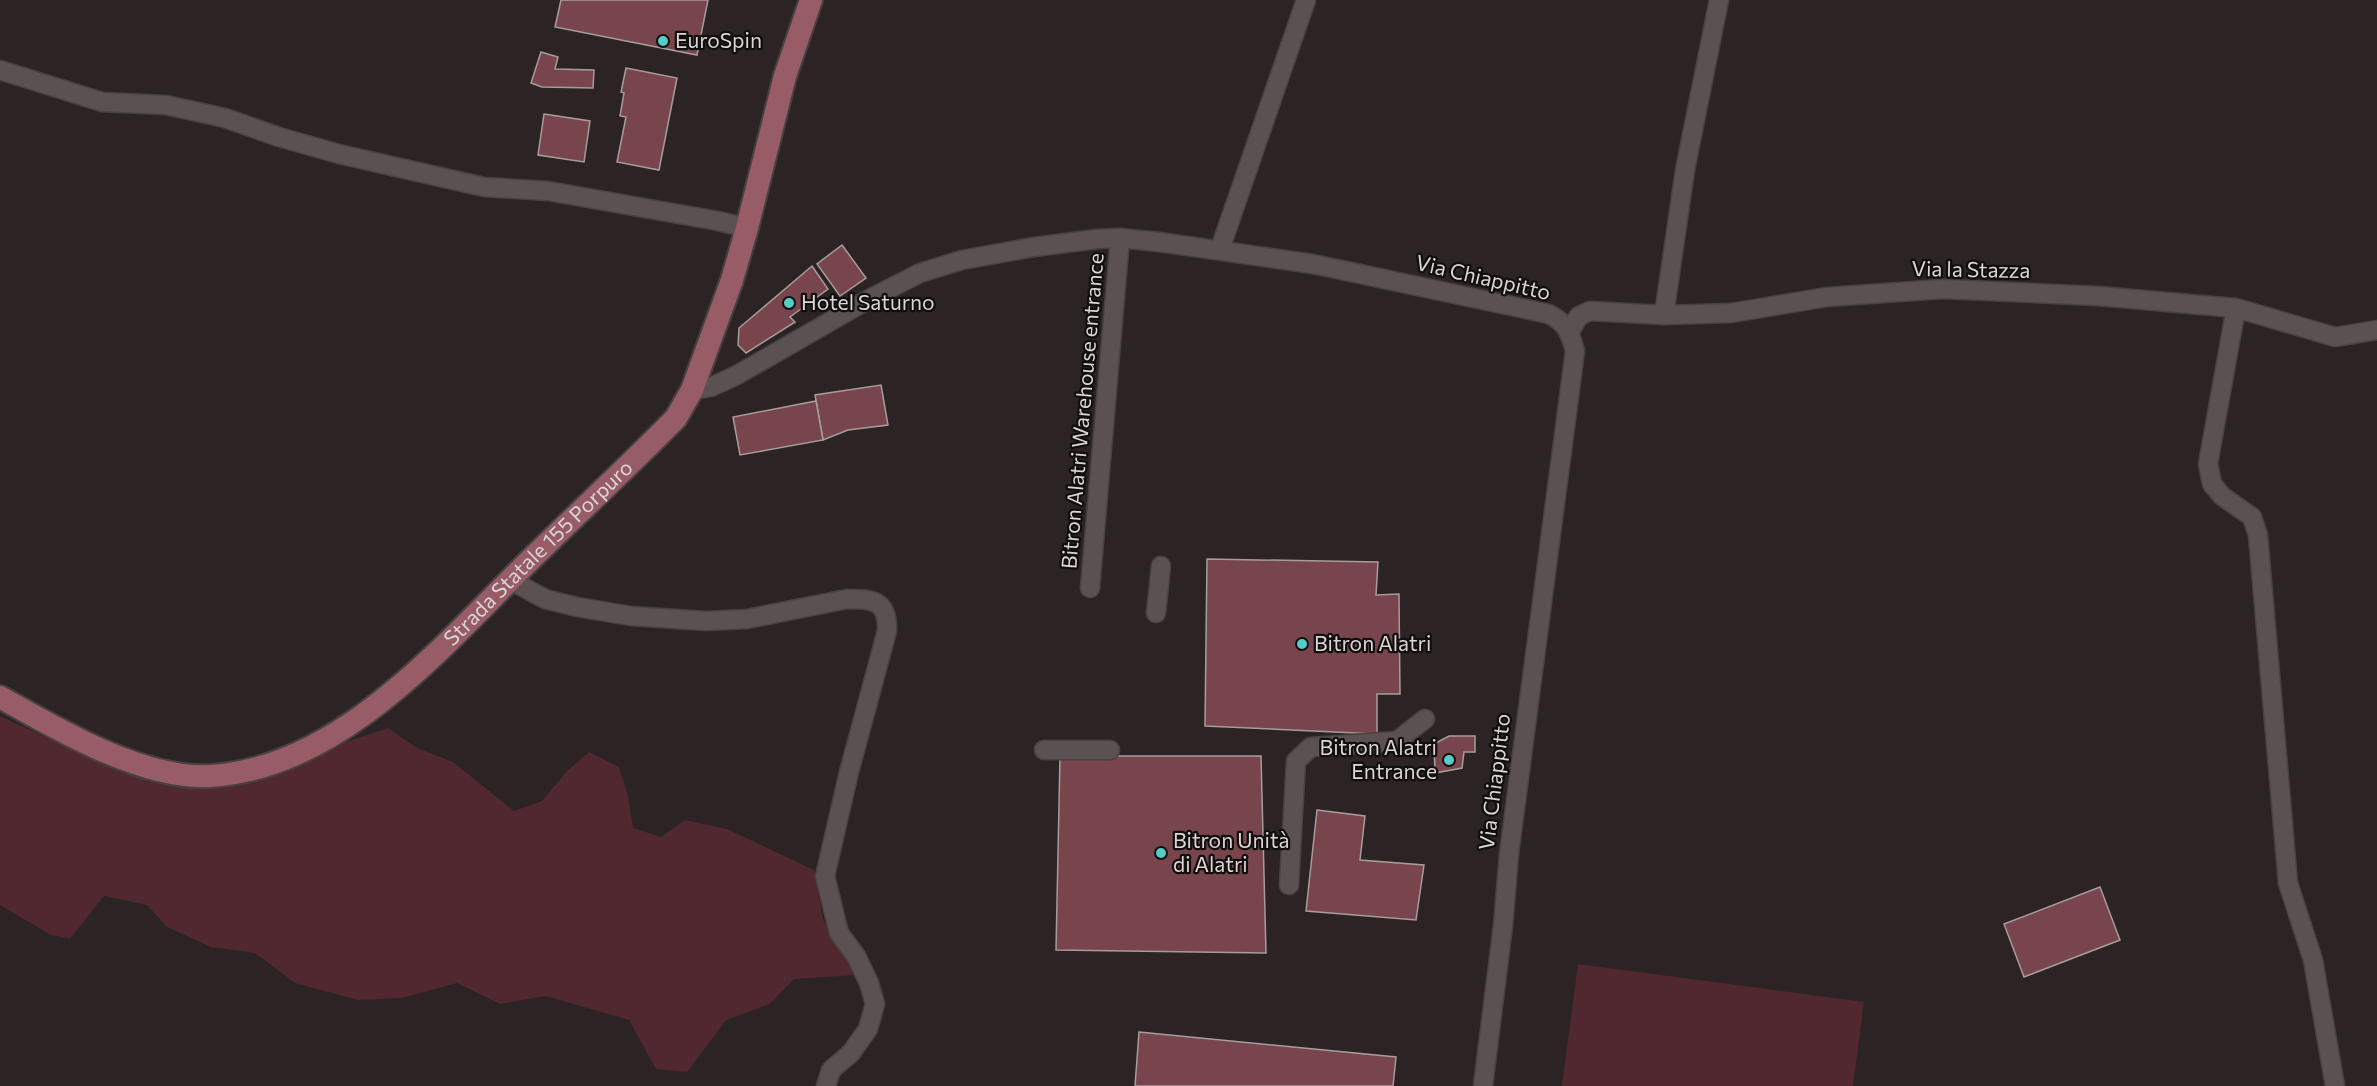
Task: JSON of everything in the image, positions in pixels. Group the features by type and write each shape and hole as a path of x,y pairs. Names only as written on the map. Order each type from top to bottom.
{"main road":[{"name":"Strada Statale 155 Porpuro","path":"0,697 91,747 158,771 208,777 246,772 297,754 350,724 401,684 458,633 676,418 692,390 732,280 785,76 811,0"}],"street":[{"path":"1220,249 1306,0"},
{"path":"1664,315 1685,170 1719,0"},
{"path":"0,70 102,102 166,105 225,118 279,137 339,154 484,187 548,191 747,228"},
{"name":"Via Chiappitto","path":"692,390 711,387 737,375 871,298 920,273 962,260 1034,247 1120,238 1220,249 1313,264 1549,314 1561,321 1570,331 1575,351 1509,854 1503,926 1483,1086"},
{"name":"Bitron Alatri Warehouse entrance","path":"1090,588 1120,238"},
{"name":"Via la Stazza","path":"1570,331 1579,316 1590,311 1664,315 1731,313 1827,297 1943,289 2098,296 2236,308 2335,337 2377,330"},
{"path":"2236,308 2208,464 2212,484 2222,496 2252,517 2258,535 2288,883 2313,960 2335,1086"},
{"path":"1156,613 1161,566"},
{"path":"510,580 545,599 631,616 706,621 747,619 848,599 876,602 883,608 887,620 887,631 849,772 825,876 839,933 856,957 869,982 875,1004 868,1029 851,1053 831,1070 826,1086"},
{"path":"1289,885 1296,761 1311,747 1397,741 1425,719"},
{"path":"1044,750 1110,750"}],"shaded area":[{"path":"0,716 107,766 165,782 221,784 285,772 334,746 388,728 417,748 453,762 514,811 542,801 566,772 589,752 619,767 628,796 633,828 661,837 685,820 727,829 814,870 823,920 856,975 794,979 770,1004 726,1020 687,1072 656,1069 629,1020 546,996 500,1004 457,983 402,998 358,1000 295,983 255,953 211,947 167,927 147,905 104,896 70,939 51,935 0,905"},
{"path":"1578,964 1864,1002 1853,1086 1562,1086"}],"building":[{"name":"EuroSpin","path":"561,0 708,0 697,55 555,27"},
{"path":"541,52 558,57 555,69 594,70 593,88 542,87 531,83"},
{"path":"626,68 677,78 659,170 617,162 626,117 620,116 624,93 621,92"},
{"path":"544,114 590,121 584,162 538,155"},
{"path":"842,245 866,278 840,296 817,264"},
{"name":"Hotel Saturno","path":"812,266 828,289 790,317 795,322 746,353 738,345 739,328"},
{"path":"881,385 888,425 848,430 823,440 815,395"},
{"path":"816,401 823,440 740,455 733,417"},
{"name":"Bitron Alatri","path":"1207,559 1378,562 1376,595 1399,594 1400,694 1377,694 1377,734 1205,726"},
{"name":"Bitron Alatri Entrance","path":"1449,736 1475,736 1475,752 1464,752 1462,768 1435,773 1434,744"},
{"name":"Bitron Unità di Alatri","path":"1060,756 1261,756 1266,953 1056,950"},
{"path":"1317,810 1365,816 1360,860 1424,865 1416,920 1306,911"},
{"path":"2100,887 2120,940 2024,977 2004,924"},
{"path":"1139,1032 1396,1057 1393,1086 1135,1086"}],"place":[{"name":"EuroSpin","path":"663,41"},
{"name":"Hotel Saturno","path":"789,303"},
{"name":"Bitron Alatri","path":"1302,644"},
{"name":"Bitron Alatri Entrance","path":"1449,760"},
{"name":"Bitron Unità di Alatri","path":"1161,853"}]}
